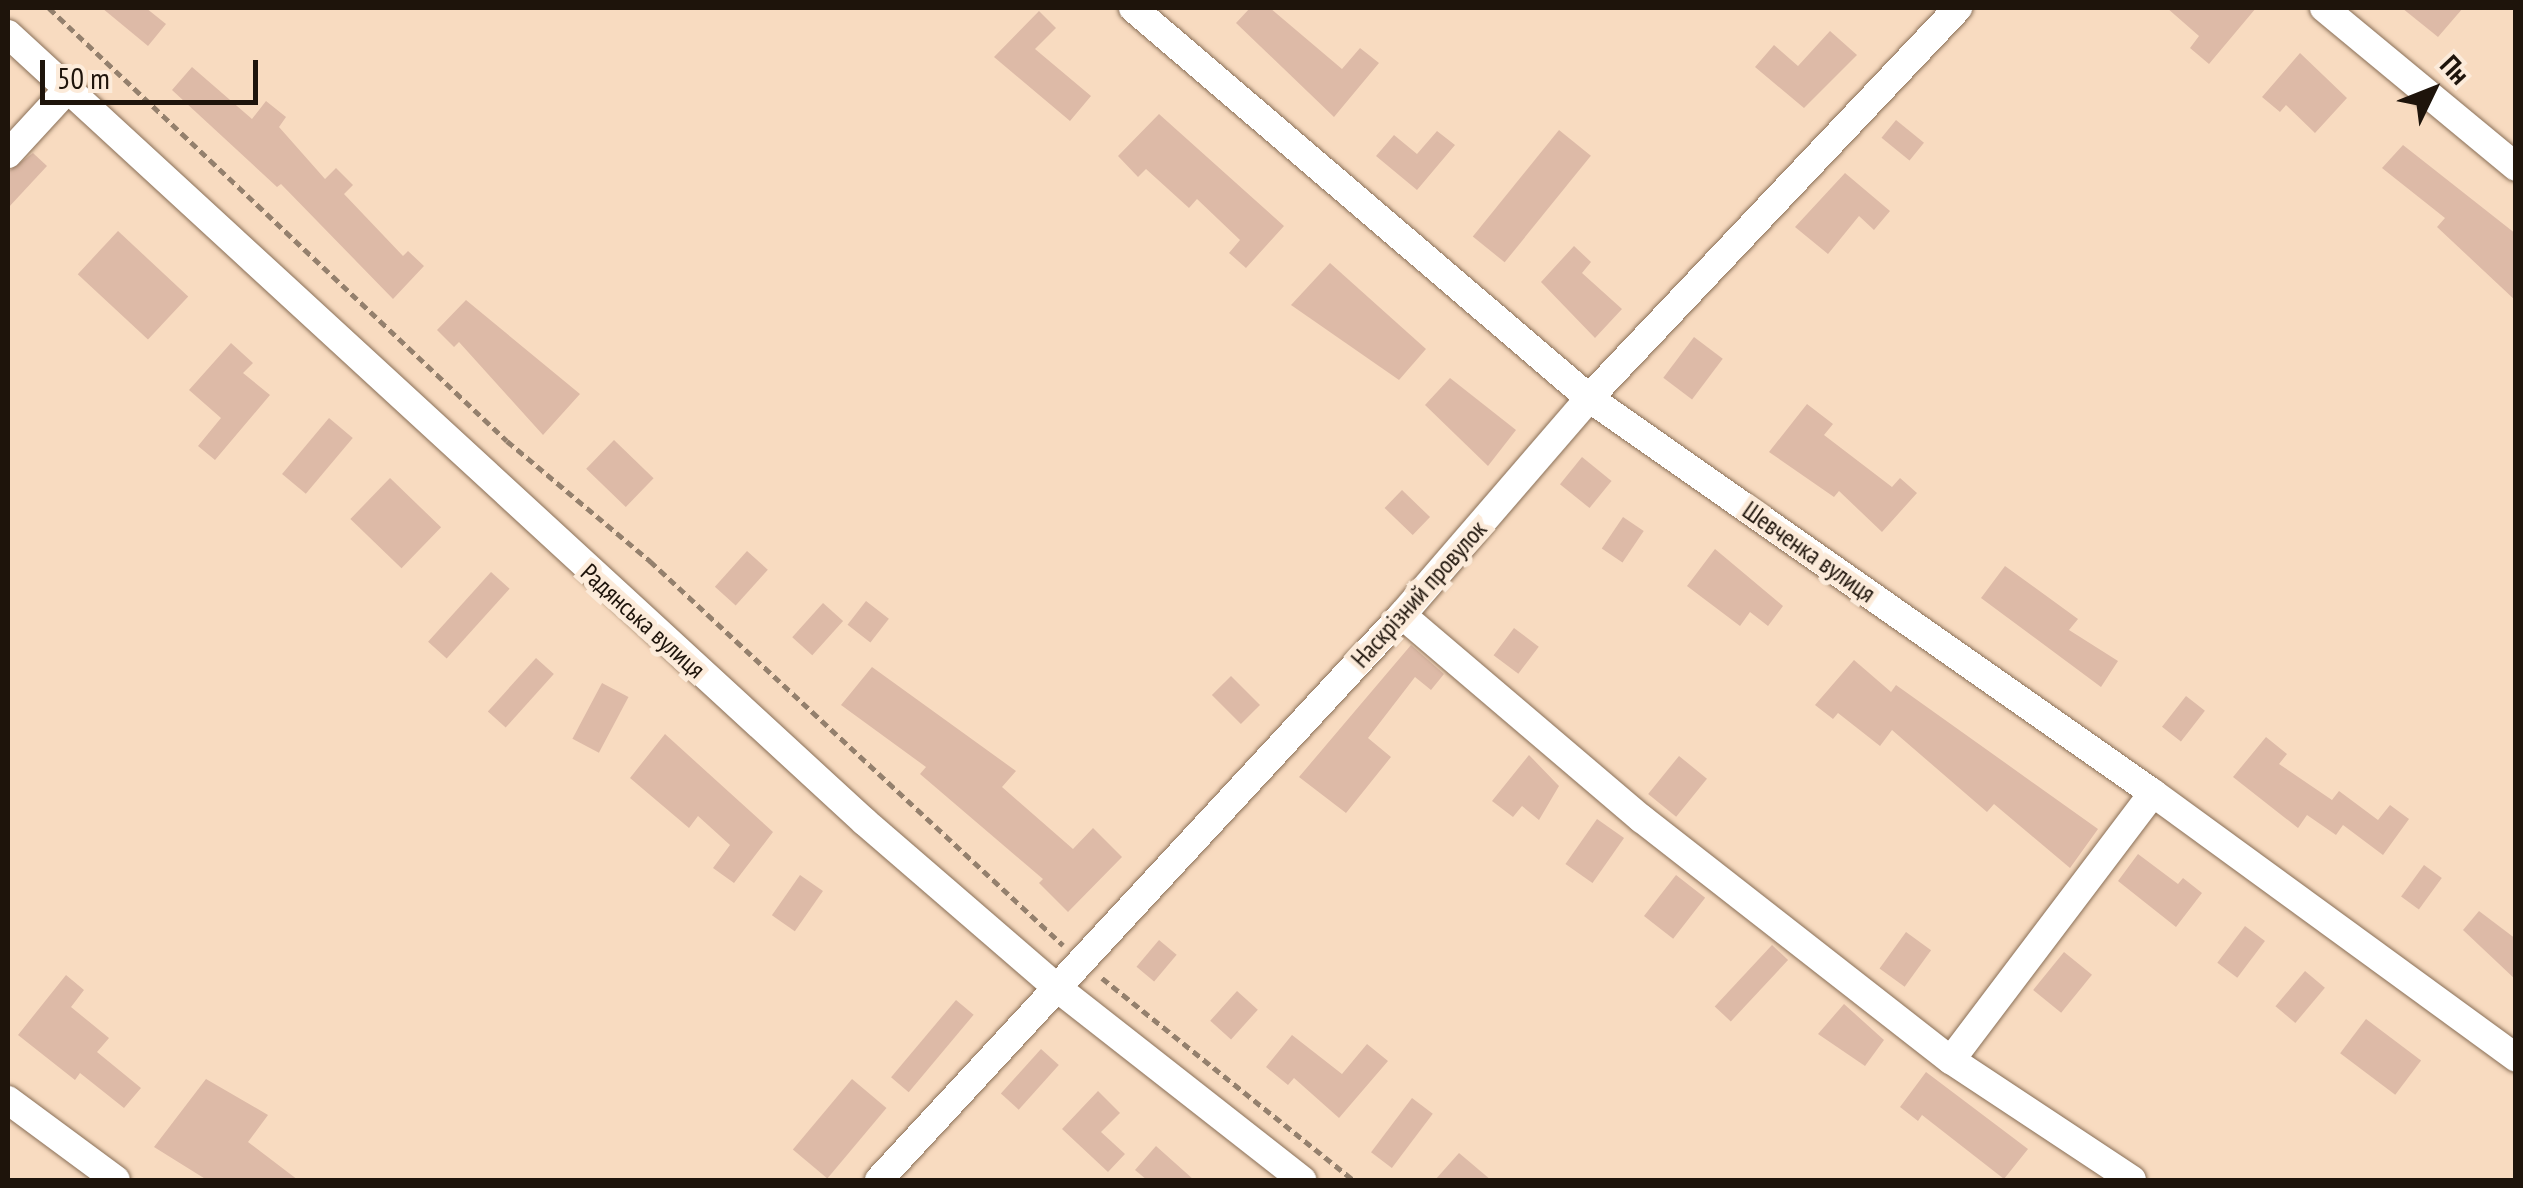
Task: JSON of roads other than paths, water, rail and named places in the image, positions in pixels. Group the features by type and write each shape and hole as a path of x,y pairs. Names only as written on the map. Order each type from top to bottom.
{"street":[{"name":"Шевченка вулиця","path":"1134,8 1589,398 2153,793 2516,1058"},
{"name":"Наскрізний провулок","path":"879,1180 1402,615 1589,398 1958,8"},
{"path":"2324,8 2516,167"},
{"name":"Радянська вулиця","path":"8,34 408,409 1056,988 1302,1180"},
{"path":"8,154 66,91"},
{"path":"1402,615 1642,819 1951,1060 2132,1180"},
{"path":"1951,1060 2153,793"},
{"path":"8,1100 116,1180"}]}
